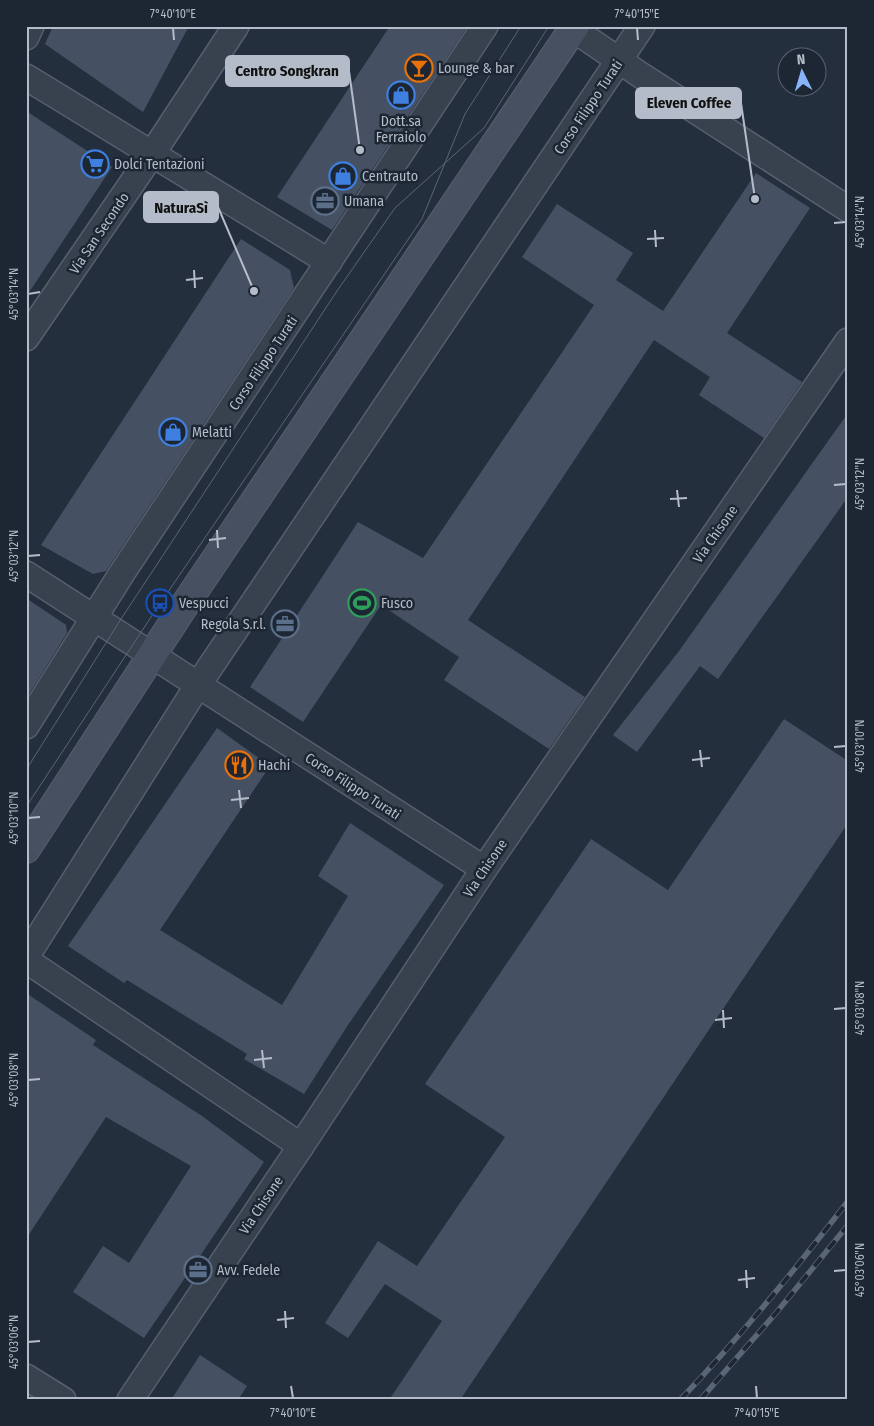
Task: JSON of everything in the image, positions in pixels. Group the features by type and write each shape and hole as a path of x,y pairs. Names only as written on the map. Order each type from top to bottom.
{"main road":[{"path":"26,849 151,655 574,28"}],"street":[{"path":"26,37 31,26"},
{"name":"Via San Secondo","path":"26,338 152,154 236,26"},
{"name":"Corso Filippo Turati","path":"26,726 122,573 485,26"},
{"name":"Corso Filippo Turati","path":"301,1146 26,959 198,685 642,26"},
{"path":"574,28 620,61 848,209"},
{"path":"26,76 329,262"},
{"name":"Via Chisone","path":"130,1400 484,869 848,341"},
{"name":"Corso Filippo Turati","path":"26,574 484,869"},
{"path":"26,1377 62,1400"}],"building":[{"path":"53,26 189,26 143,112 45,44"},
{"path":"390,26 468,26 332,230 277,197"},
{"path":"26,111 112,167 26,297"},
{"path":"756,173 810,208 727,333 802,382 764,438 699,395 710,377 654,340 468,620 585,697 549,749 444,680 459,657 381,605 303,722 250,687 358,522 423,558 594,305 522,257 557,204 633,253 616,280 663,311"},
{"path":"241,239 290,270 294,288 106,571 93,574 41,545"},
{"path":"848,413 848,497 718,679 700,666 637,752 613,735 679,651"},
{"path":"26,598 66,625 67,633 26,699"},
{"path":"784,719 848,761 848,823 460,1400 389,1400 442,1321 385,1284 348,1338 325,1323 378,1241 417,1266 505,1137 425,1084 591,839 668,890"},
{"path":"217,728 270,766 160,930 282,1005 348,896 318,876 350,823 444,885 346,1028 304,1094 244,1059 247,1054 127,980 124,983 68,946"},
{"path":"26,993 96,1040 93,1045 202,1116 264,1162 144,1338 73,1292 103,1246 129,1263 191,1166 106,1117 26,1239"},
{"path":"200,1355 247,1386 238,1400 171,1400"}],"tram line":[{"path":"26,807 155,611 422,219 465,114 521,26"},
{"path":"26,770 121,619 337,291 395,208 484,128 549,26"}],"railway":[{"path":"680,1400 767,1303 848,1201"},
{"path":"700,1400 776,1313 848,1225"}],"place":[{"name":"Lounge & bar","path":"419,68"},
{"name":"Dott.sa Ferraiolo","path":"401,95"},
{"name":"Centro Songkran","path":"360,150"},
{"name":"Dolci Tentazioni","path":"95,164"},
{"name":"Centrauto","path":"343,176"},
{"name":"Eleven Coffee","path":"755,199"},
{"name":"Umana","path":"325,201"},
{"name":"NaturaSì","path":"254,291"},
{"name":"Melatti","path":"173,432"},
{"name":"Vespucci","path":"160,603"},
{"name":"Fusco","path":"362,603"},
{"name":"Regola S.r.l.","path":"285,624"},
{"name":"Hachi","path":"239,765"},
{"name":"Avv. Fedele","path":"198,1270"}]}
